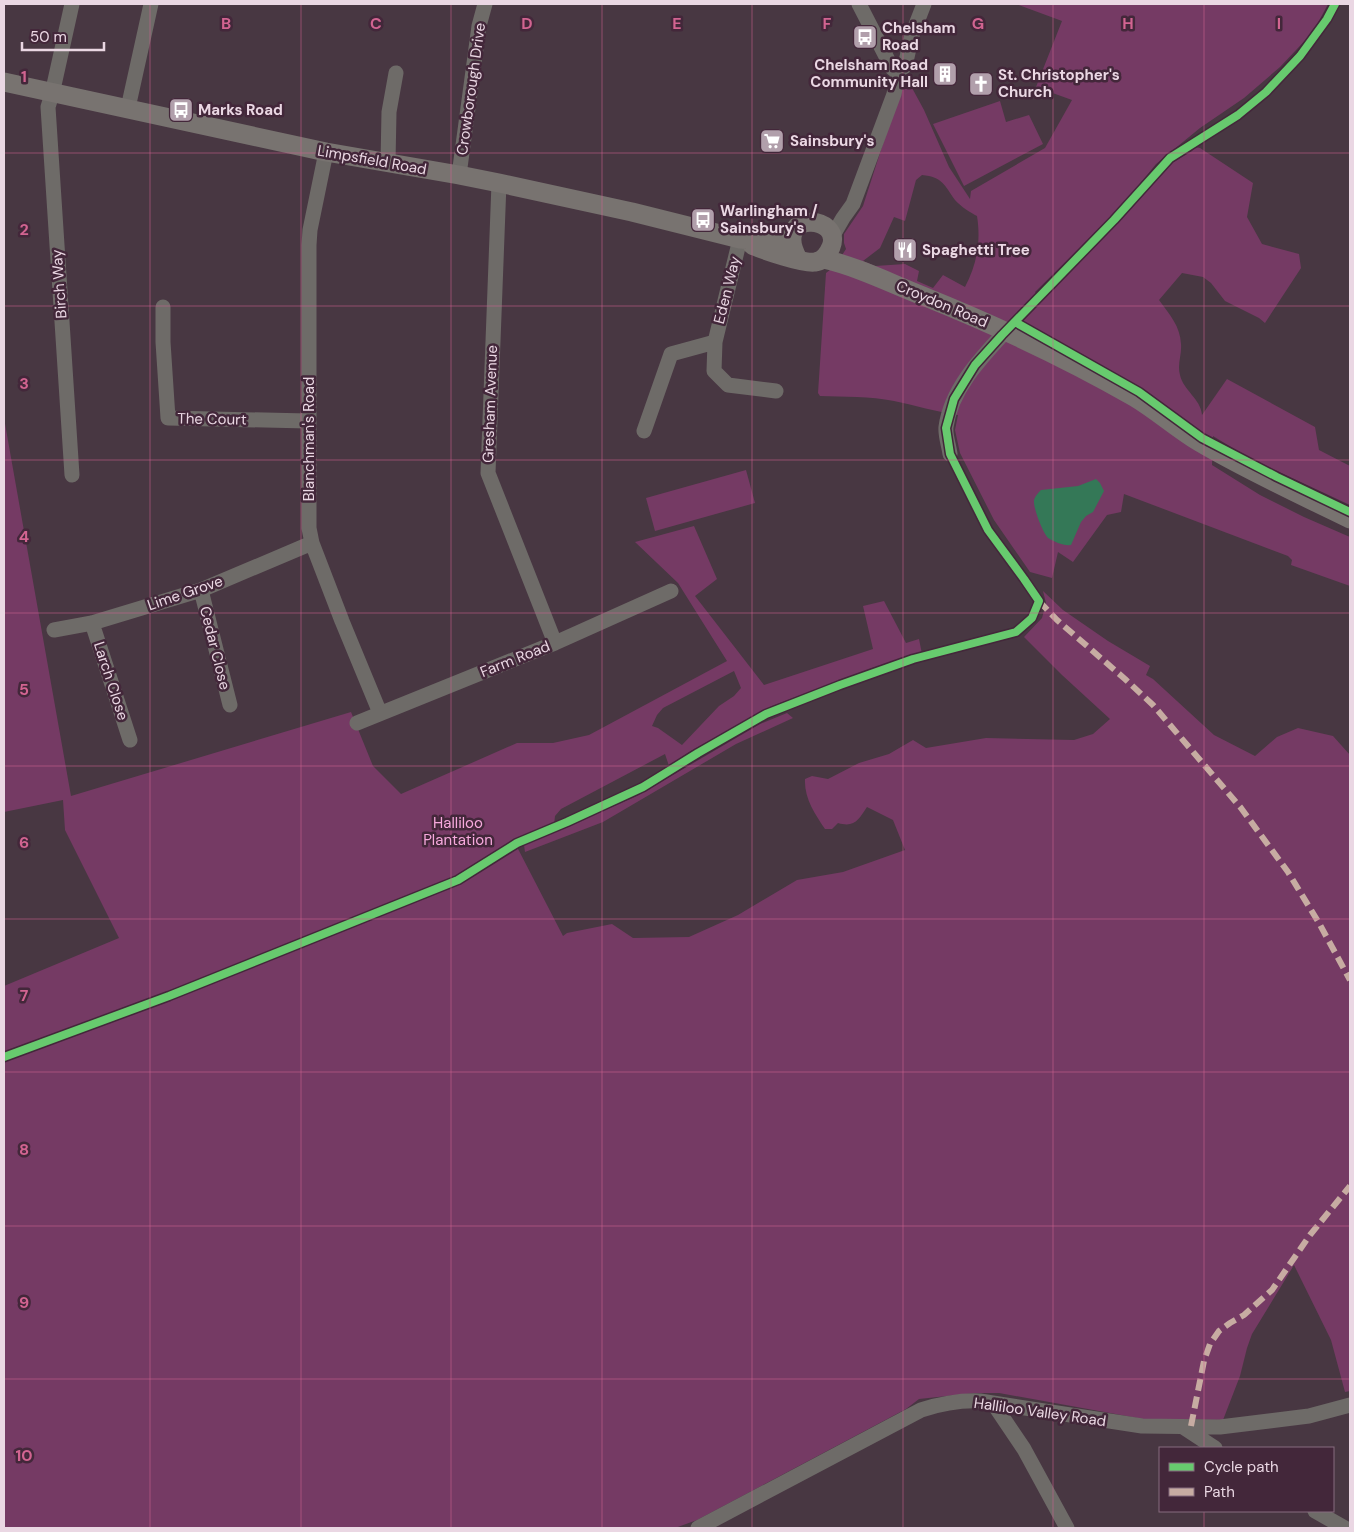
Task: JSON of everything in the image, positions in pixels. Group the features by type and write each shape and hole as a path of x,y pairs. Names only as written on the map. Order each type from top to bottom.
{"main road":[{"name":"Limpsfield Road","path":"4,82 52,94 128,108 326,152 499,183 740,239 767,241 791,237"},
{"path":"814,221 827,242 816,262 805,262 798,259 791,247 791,237 796,228 804,222 814,221"},
{"name":"Limpsfield Road","path":"740,239 764,250 798,259"},
{"name":"Croydon Road","path":"827,242 848,264 1006,331 1067,361 1135,398 1198,441 1350,519"}],"street":[{"name":"Birch Way","path":"72,4 48,107 72,475"},
{"path":"128,108 151,4"},
{"name":"Crowborough Drive","path":"459,175 479,26 484,4"},
{"path":"859,4 892,68 898,73"},
{"path":"827,242 853,204 894,94 898,73 905,66 912,35 924,4"},
{"path":"388,162 388,112 396,73"},
{"name":"Blanchman's Road","path":"326,152 310,230 309,245 309,528 312,543 380,713"},
{"name":"Gresham Avenue","path":"499,183 488,473 555,643"},
{"name":"Eden Way","path":"740,239 715,342 714,371 728,385 776,391"},
{"name":"The Court","path":"163,307 163,342 168,418 308,421"},
{"path":"950,454 946,428 954,399 975,365 1006,331"},
{"name":"Eden Way","path":"644,431 671,354 715,342"},
{"name":"Lime Grove","path":"54,630 92,623 201,590 312,543"},
{"name":"Cedar Close","path":"201,590 230,705"},
{"name":"Farm Road","path":"357,723 555,643 671,591"},
{"name":"Larch Close","path":"92,623 130,740"},
{"name":"Halliloo Valley Road","path":"698,1528 921,1410 953,1402 993,1403 1132,1425 1220,1427 1308,1416 1350,1405"},
{"path":"993,1403 1024,1449 1067,1528"},
{"path":"1183,1426 1214,1447"},
{"path":"1317,1512 1345,1528"}],"green space":[{"path":"1016,4 1328,4 1313,32 1280,67 1244,98 1200,128 1156,164 1121,207 1035,292 1042,301 1172,163 1192,151 1195,147 1200,148 1253,183 1247,217 1262,244 1299,254 1301,268 1265,323 1225,301 1211,283 1203,277 1182,273 1159,300 1174,321 1179,332 1181,344 1180,375 1199,404 1202,415 1227,379 1315,427 1319,450 1350,466 1350,505 1249,458 1213,436 1212,465 1260,495 1350,537 1350,586 1291,565 1292,560 1288,556 1124,494 1121,512 1107,515 1073,562 1058,552 1052,578 1030,572 994,520 960,453 955,430 958,415 885,399 820,396 818,393 826,273 835,266 846,249 844,234 863,206 905,75 924,110 949,167 970,199 971,191 1045,148 1072,100 1036,87 1062,21","holes":["922,175 929,176 943,183 957,202 977,216 979,235 977,253 965,287 943,275 933,288 917,281 919,271 905,264 875,266 863,261 880,248 894,217 905,221 916,180"]},
{"path":"1000,101 1006,122 1029,115 1043,144 964,186 933,124"},
{"name":"Halliloo Plantation","path":"4,418 71,796 351,712 373,766 401,794 517,743 553,743 589,735 727,661 678,583 635,542 694,526 717,579 695,596 764,685 873,649 863,606 884,601 906,643 919,639 922,654 872,668 772,706 689,752 669,766 665,754 561,809 555,816 554,825 518,841 457,879 172,993 4,1054 4,986 119,938 65,830 63,800 4,812","holes":["734,671 741,688 734,696 719,706 682,745 658,728 652,726 663,708"]},
{"path":"746,470 755,503 655,531 646,498"},
{"path":"1043,591 1063,610 1108,641 1150,666 1146,675 1153,679 1214,735 1255,756 1277,737 1298,728 1333,736 1350,755 1350,1391 1345,1392 1331,1340 1294,1265 1252,1334 1240,1376 1223,1420 1143,1419 999,1393 975,1393 919,1399 906,1409 697,1520 675,1528 4,1528 4,1059 170,998 459,882 482,869 516,845 563,936 567,933 612,924 633,938 689,937 738,915 797,880 843,872 905,850 893,820 867,807 859,819 853,823 838,823 832,829 825,829 808,799 805,779 812,776 828,779 859,763 889,754 913,740 926,748 986,738 1074,740 1093,734 1110,719 1024,637 1042,618 1046,603"},
{"path":"787,713 793,718 736,744 603,822 525,852 524,845 637,796 760,724"}],"shaded area":[{"path":"1096,479 1104,491 1093,512 1081,522 1071,545 1062,544 1048,538 1035,509 1034,500 1041,490 1078,486"}],"marked path":[{"path":"1039,601 1057,620 1153,705 1241,808 1288,872 1350,980"},
{"path":"1191,1426 1204,1361 1210,1344 1219,1331 1244,1315 1272,1290 1310,1235 1350,1186"}],"cycle path":[{"path":"4,1057 169,996 458,880 517,843 643,787 766,714 913,659 1016,632 1032,618 1039,601 988,530 950,454 946,428 954,399 975,365 1114,220 1170,158 1238,115 1266,92 1300,56 1327,19 1335,4"},
{"path":"1015,322 1139,392 1202,438 1350,512"}],"place":[{"name":"Chelsham Road","path":"865,37"},
{"name":"Chelsham Road Community Hall","path":"945,74"},
{"name":"St. Christopher's Church","path":"981,84"},
{"name":"Marks Road","path":"181,110"},
{"name":"Sainsbury's","path":"772,141"},
{"name":"Warlingham / Sainsbury's","path":"703,220"},
{"name":"Spaghetti Tree","path":"905,250"}]}
